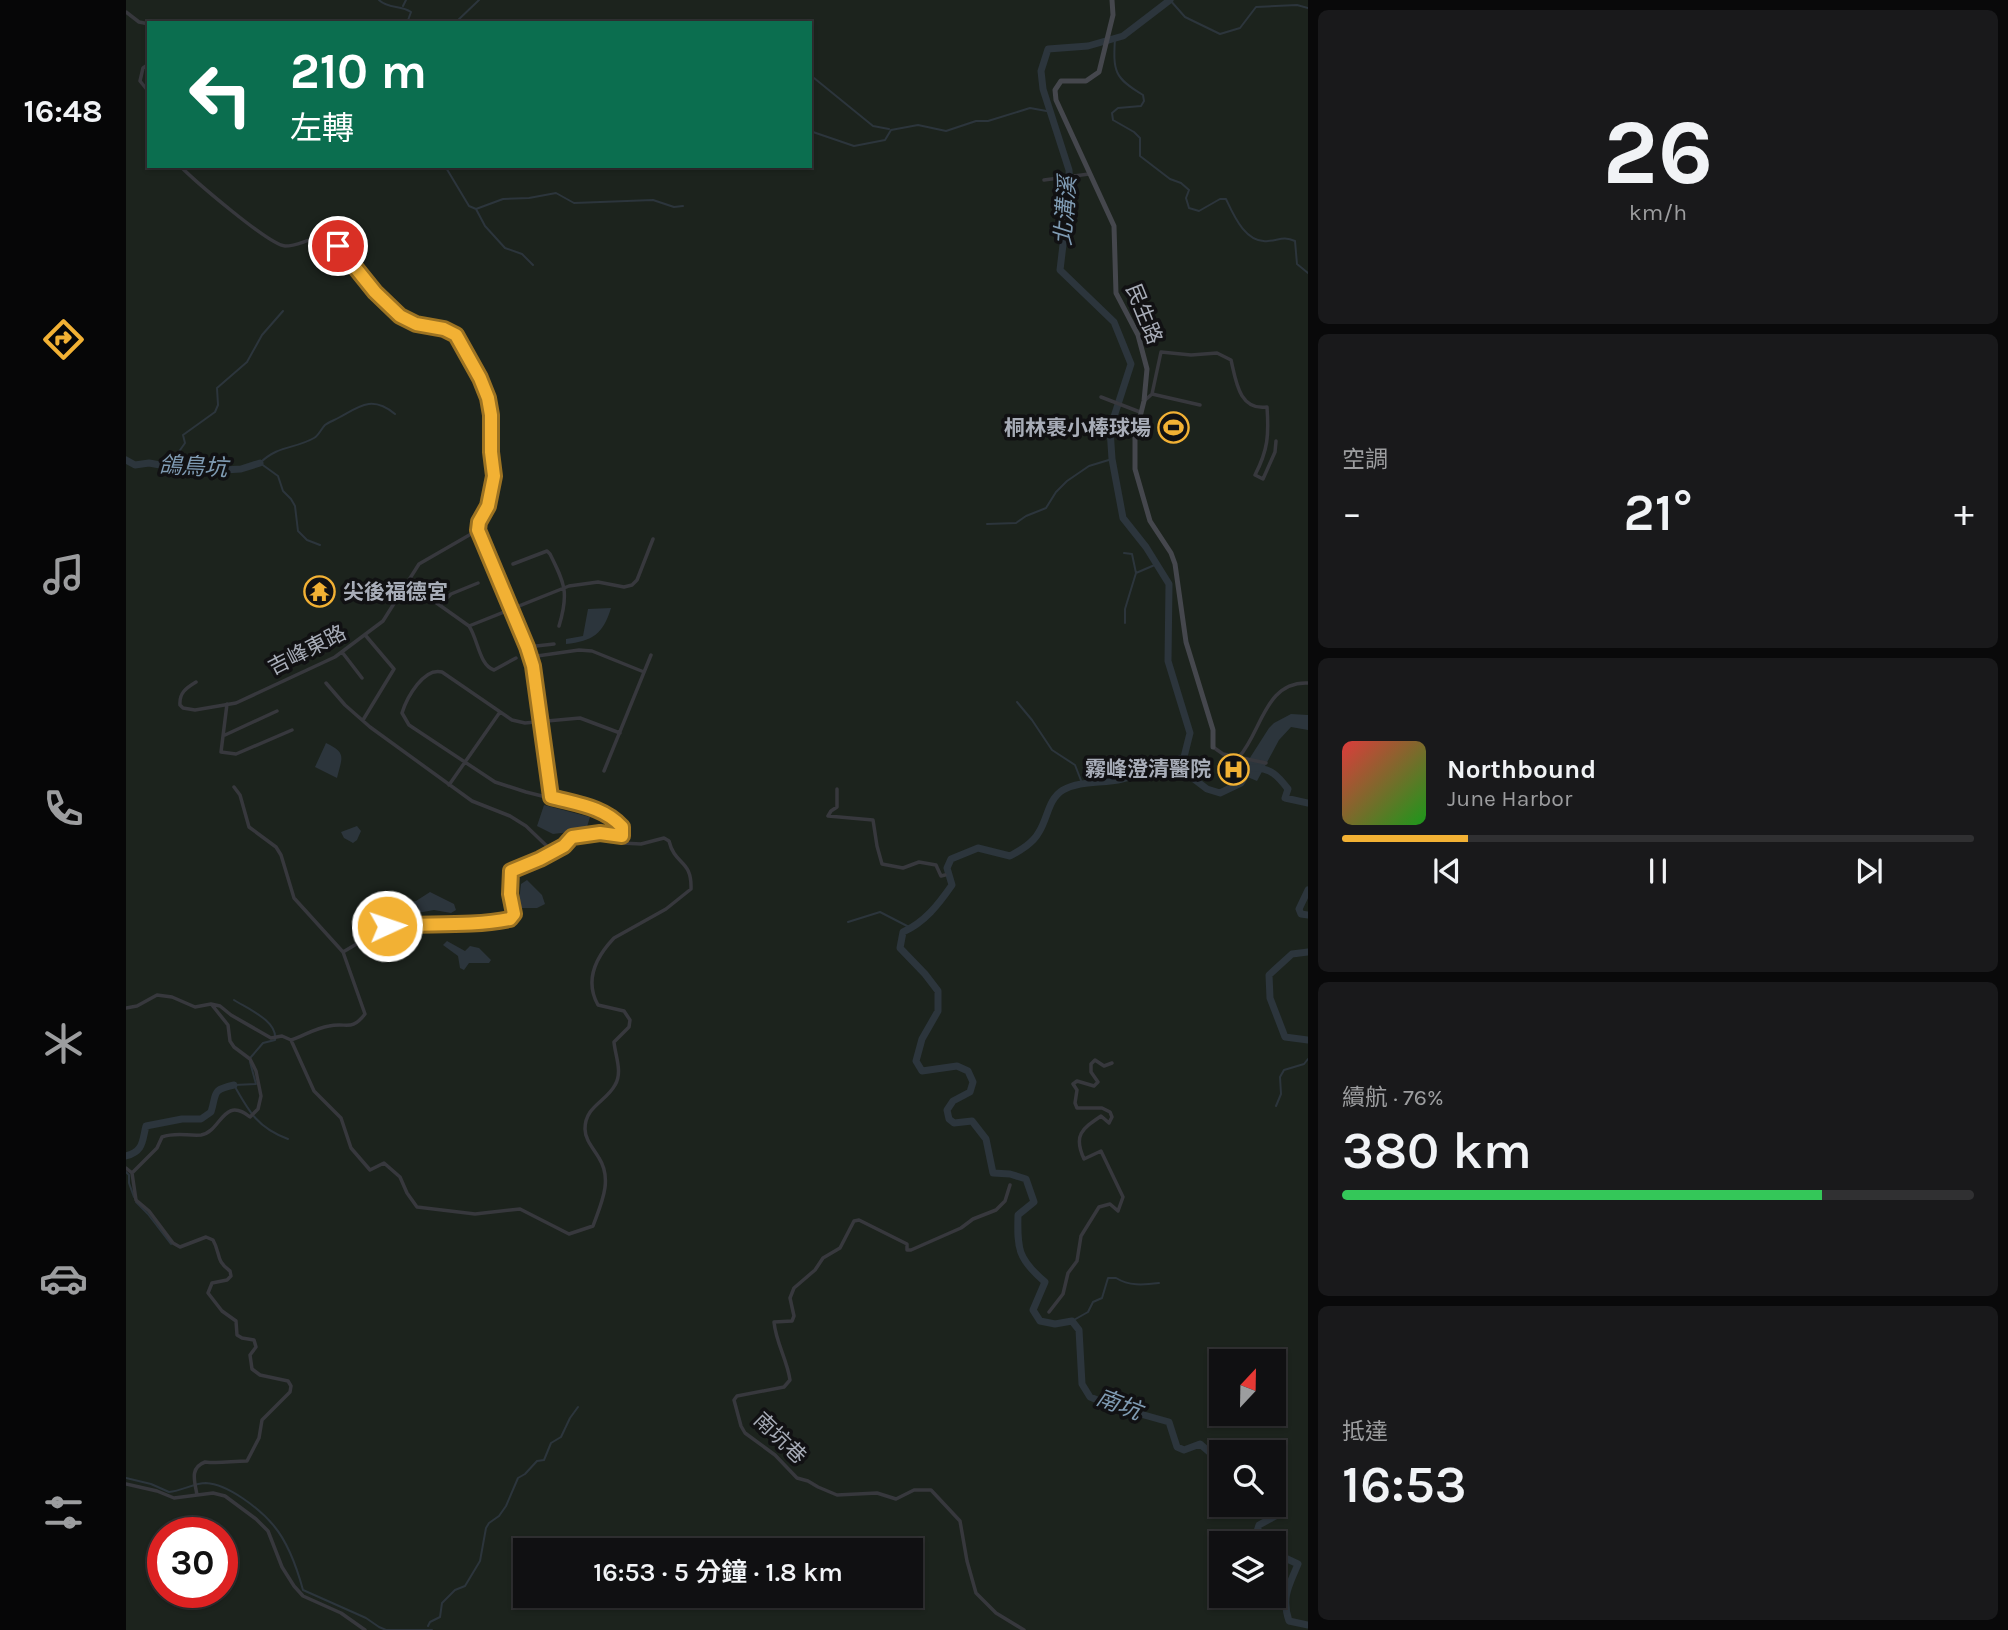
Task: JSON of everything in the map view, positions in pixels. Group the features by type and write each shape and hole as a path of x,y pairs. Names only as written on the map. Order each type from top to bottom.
{"street":[{"name":"民生路","path":"1112,0 1113,15 1101,69 1086,80 1061,81 1055,90 1056,100 1114,226 1116,293 1138,335 1144,352 1147,379 1135,437 1135,469 1150,521 1175,564 1186,642 1213,730 1213,747"},
{"path":"126,12 139,22 147,24"},
{"path":"147,65 143,68 140,81 147,90"},
{"path":"182,168 267,240 286,246 323,237 332,241 375,292 400,316 416,324 444,329 456,335 484,387 491,415 494,476 488,506 479,522 478,530 530,657 551,797"},
{"path":"1046,181 1091,174"},
{"path":"1144,401 1152,394 1161,352 1223,355 1231,360 1244,399 1257,408 1266,407 1268,439 1265,455 1255,475 1263,479 1275,452 1276,441"},
{"path":"1152,394 1200,405"},
{"path":"1103,398 1140,412"},
{"name":"吉峰東路","path":"196,682 181,694 180,705 183,708 195,710 236,703 342,652 383,621 419,564 478,530"},
{"path":"469,626 564,587 598,582 624,587 632,585 637,580 653,538"},
{"path":"513,564 547,551 564,587 566,598 559,626"},
{"path":"407,582 469,626 484,664 489,668 494,670 516,658"},
{"path":"440,605 452,594 478,583"},
{"path":"363,720 394,669 366,636"},
{"path":"527,647 554,644"},
{"path":"530,657 579,650 592,651 644,672"},
{"path":"342,652 362,678"},
{"path":"604,771 651,655"},
{"path":"126,1008 137,1006 157,995 172,997 195,1007 211,1004 220,1006 231,1015 275,1037 282,1036 291,1041 314,1091 341,1118 351,1148 370,1170 384,1163 400,1177 417,1207 475,1214 520,1209 569,1234 593,1226 606,1191 606,1174 586,1136 586,1125 594,1106 615,1086 618,1059 614,1042 629,1027 631,1020 624,1011 598,1004 593,995 591,976 607,945 614,938 666,909 691,888 691,873 687,865 672,852 669,841 664,838 641,844 622,843 622,827 613,816 495,782 404,719 402,713 409,698 427,674 437,670 519,722 580,718 620,733"},
{"path":"326,683 345,705 363,720 449,785 472,801 518,821 552,852"},
{"path":"1242,758 1275,695 1288,687 1308,683"},
{"path":"227,704 221,752 236,754 292,730"},
{"path":"223,736 277,711"},
{"path":"449,785 500,712"},
{"path":"1213,747 1223,754 1266,763"},
{"path":"234,787 240,794 249,827 276,847 281,855 294,898 343,952 365,1014 359,1022 351,1026 329,1025 291,1041"},
{"path":"837,789 838,807 828,816 873,820 882,864 904,869 919,862 936,865 941,876 945,876"},
{"path":"343,952 387,926 427,923 452,926 510,919 514,914 510,894 511,871 540,859 577,836 600,833 622,836"},
{"path":"132,1173 157,1148 162,1137 172,1133 204,1135 229,1111 244,1112 250,1117 255,1114 261,1096 252,1061 233,1047 229,1041 228,1025 211,1004"},
{"path":"1049,1312 1063,1294 1068,1273 1077,1261 1081,1236 1099,1207 1110,1204 1118,1210 1123,1197 1101,1152 1084,1159 1081,1152 1079,1137 1083,1128 1101,1116 1109,1123 1112,1118 1110,1112 1102,1108 1077,1108 1077,1090 1073,1084 1077,1081 1094,1086 1098,1082 1091,1072 1091,1064 1095,1060 1104,1066 1112,1063"},
{"path":"126,1168 132,1173 136,1200 149,1211 173,1243 180,1247 206,1237 213,1240 218,1258 230,1271 231,1276 227,1280 212,1283 208,1293 222,1311 236,1321 237,1335 254,1340 256,1347 250,1355 252,1369 260,1375 288,1381 291,1386 290,1392 262,1420 259,1438 249,1459 244,1462 231,1460 220,1464 201,1464 194,1474 197,1495"},
{"name":"南坑巷","path":"1010,1185 1005,1201 996,1210 911,1250 907,1250 904,1241 859,1220 854,1221 841,1248 823,1258 815,1270 794,1288 790,1298 794,1316 792,1321 774,1322 775,1336 787,1363 790,1380 784,1387 737,1396 734,1406 746,1433 775,1455 797,1478 808,1480 818,1487 837,1495 877,1493 895,1499 919,1489 931,1490 960,1521 976,1593 996,1613 1024,1630"},
{"path":"126,1484 174,1498 220,1494 256,1519 272,1537 277,1556 303,1596 341,1613 365,1630"}],"shaded area":[{"path":"126,0 1308,0 1308,1630 126,1630"},
{"path":"611,608 596,635 566,644 566,639 583,636 588,609"},
{"path":"1291,714 1308,715 1308,730 1291,727 1279,740 1257,781 1245,776 1246,764 1269,728"},
{"path":"326,743 341,756 337,778 315,767"},
{"path":"544,805 590,817 586,830 553,834 537,826"},
{"path":"357,826 361,831 357,840 353,843 344,838 341,832"},
{"path":"527,880 542,895 545,904 537,908 521,908 521,884"},
{"path":"430,892 454,904 456,910 451,913 434,910 395,917 390,913 398,903 416,901"},
{"path":"447,941 465,951 470,946 479,948 491,960 489,963 469,963 464,970 460,968 458,956 443,945"}],"waterway":[{"name":"北溝溪","path":"379,0 386,5 411,12 408,21"},
{"path":"403,6 406,0"},
{"path":"457,21 479,0"},
{"path":"1170,0 1185,17 1220,34 1240,28 1256,7 1297,5 1308,8"},
{"name":"北溝溪","path":"1170,0 1123,36 1088,46 1048,49 1041,71 1043,89 1069,170 1070,186 1060,270 1114,322 1131,364 1110,429 1112,459 1123,518 1146,547 1169,584 1168,661 1190,733 1184,757 1186,773 1207,789 1220,793 1241,783 1250,768"},
{"path":"1115,38 1114,58 1117,72 1126,84 1143,95 1144,101 1141,106 1118,108 1112,113 1113,120 1140,138 1140,156 1189,190 1186,198 1189,208 1199,211 1220,199 1226,199 1242,228 1253,238 1260,241 1295,241 1297,264 1308,273"},
{"path":"814,78 873,126 889,129"},
{"path":"812,132 854,146 885,140 891,130 918,125 946,131 1030,108 1052,112"},
{"path":"446,168 469,206 476,209 503,199 556,193 574,203 653,200 674,207 683,206"},
{"path":"476,209 485,226 505,248 522,254 533,265"},
{"path":"163,466 171,463 185,443 183,435 215,412 218,405 217,388 247,362 262,335 283,311"},
{"path":"320,545 307,540 298,531 295,506 283,491 278,476 260,463 273,453 314,438 325,425 361,406 380,405 395,414"},
{"path":"987,524 1016,523 1046,508 1067,481 1089,466 1112,459"},
{"name":"鴿鳥坑","path":"126,460 135,465 149,463 183,469 201,464 214,465 224,470 241,469 260,463"},
{"path":"1124,553 1132,554 1136,573"},
{"path":"1125,623 1125,609 1136,573 1157,564"},
{"path":"1017,702 1052,750 1075,765 1082,783"},
{"name":"南坑","path":"1184,757 1130,777 1077,785 1063,790 1051,804 1036,836 1010,856 978,848 951,859 947,868 952,885 930,912 903,932 900,948 938,991 938,1011 922,1039 916,1061 922,1071 957,1066 968,1071 973,1082 970,1092 953,1101 947,1110 949,1119 954,1123 972,1121 986,1139 993,1173 1026,1179 1034,1202 1018,1215 1019,1245 1024,1260 1045,1282 1033,1310 1040,1321 1055,1324 1072,1321 1079,1330 1082,1384 1090,1397 1169,1422 1177,1447 1184,1450 1200,1444 1209,1452"},
{"path":"1254,768 1265,769 1277,777 1288,789 1285,798 1308,803"},
{"path":"1308,890 1299,909 1301,914 1308,915"},
{"path":"848,922 880,912 911,928"},
{"path":"1308,952 1292,954 1269,975 1270,998 1285,1037 1308,1040"},
{"path":"234,1000 261,1016 275,1033 275,1040 263,1043 251,1057"},
{"path":"1276,1106 1281,1094 1280,1077 1284,1070 1304,1064 1308,1059"},
{"path":"250,1062 256,1084 234,1085 255,1118 269,1130 288,1139"},
{"path":"126,1156 139,1148 146,1126 182,1119 201,1119 211,1112 218,1091 234,1085"},
{"path":"126,1172 134,1197"},
{"path":"136,1202 171,1244"},
{"path":"1072,1321 1088,1312 1093,1302 1102,1298 1108,1278 1136,1284 1159,1283"},
{"path":"428,1626 440,1617 442,1603 455,1590 465,1586 480,1561 486,1528 506,1506 518,1478 537,1461 544,1460 551,1443 561,1437 578,1407"},
{"path":"126,1478 169,1492 201,1483 224,1488 252,1505 274,1526 292,1556 303,1590 366,1618 386,1630 432,1630"},
{"name":"南坑","path":"1257,1531 1259,1525 1274,1517"},
{"name":"南坑","path":"1286,1558 1298,1564 1287,1592 1286,1605"},
{"name":"南坑","path":"1286,1605 1289,1621 1308,1625"}],"place":[{"name":"桐林裹小棒球場","path":"1174,428"},
{"name":"尖後福德宮","path":"320,592"},
{"name":"霧峰澄清醫院","path":"1234,769"}],"route":[{"path":"338,246 392,310 416,324 444,329 456,335 480,378 491,415 494,476 488,506 479,522 478,530 533,666 551,797 603,811 613,816 622,827 622,836 600,833 572,837 564,846 511,871 510,894 514,916 510,919 452,926 427,923 387,926"}]}
